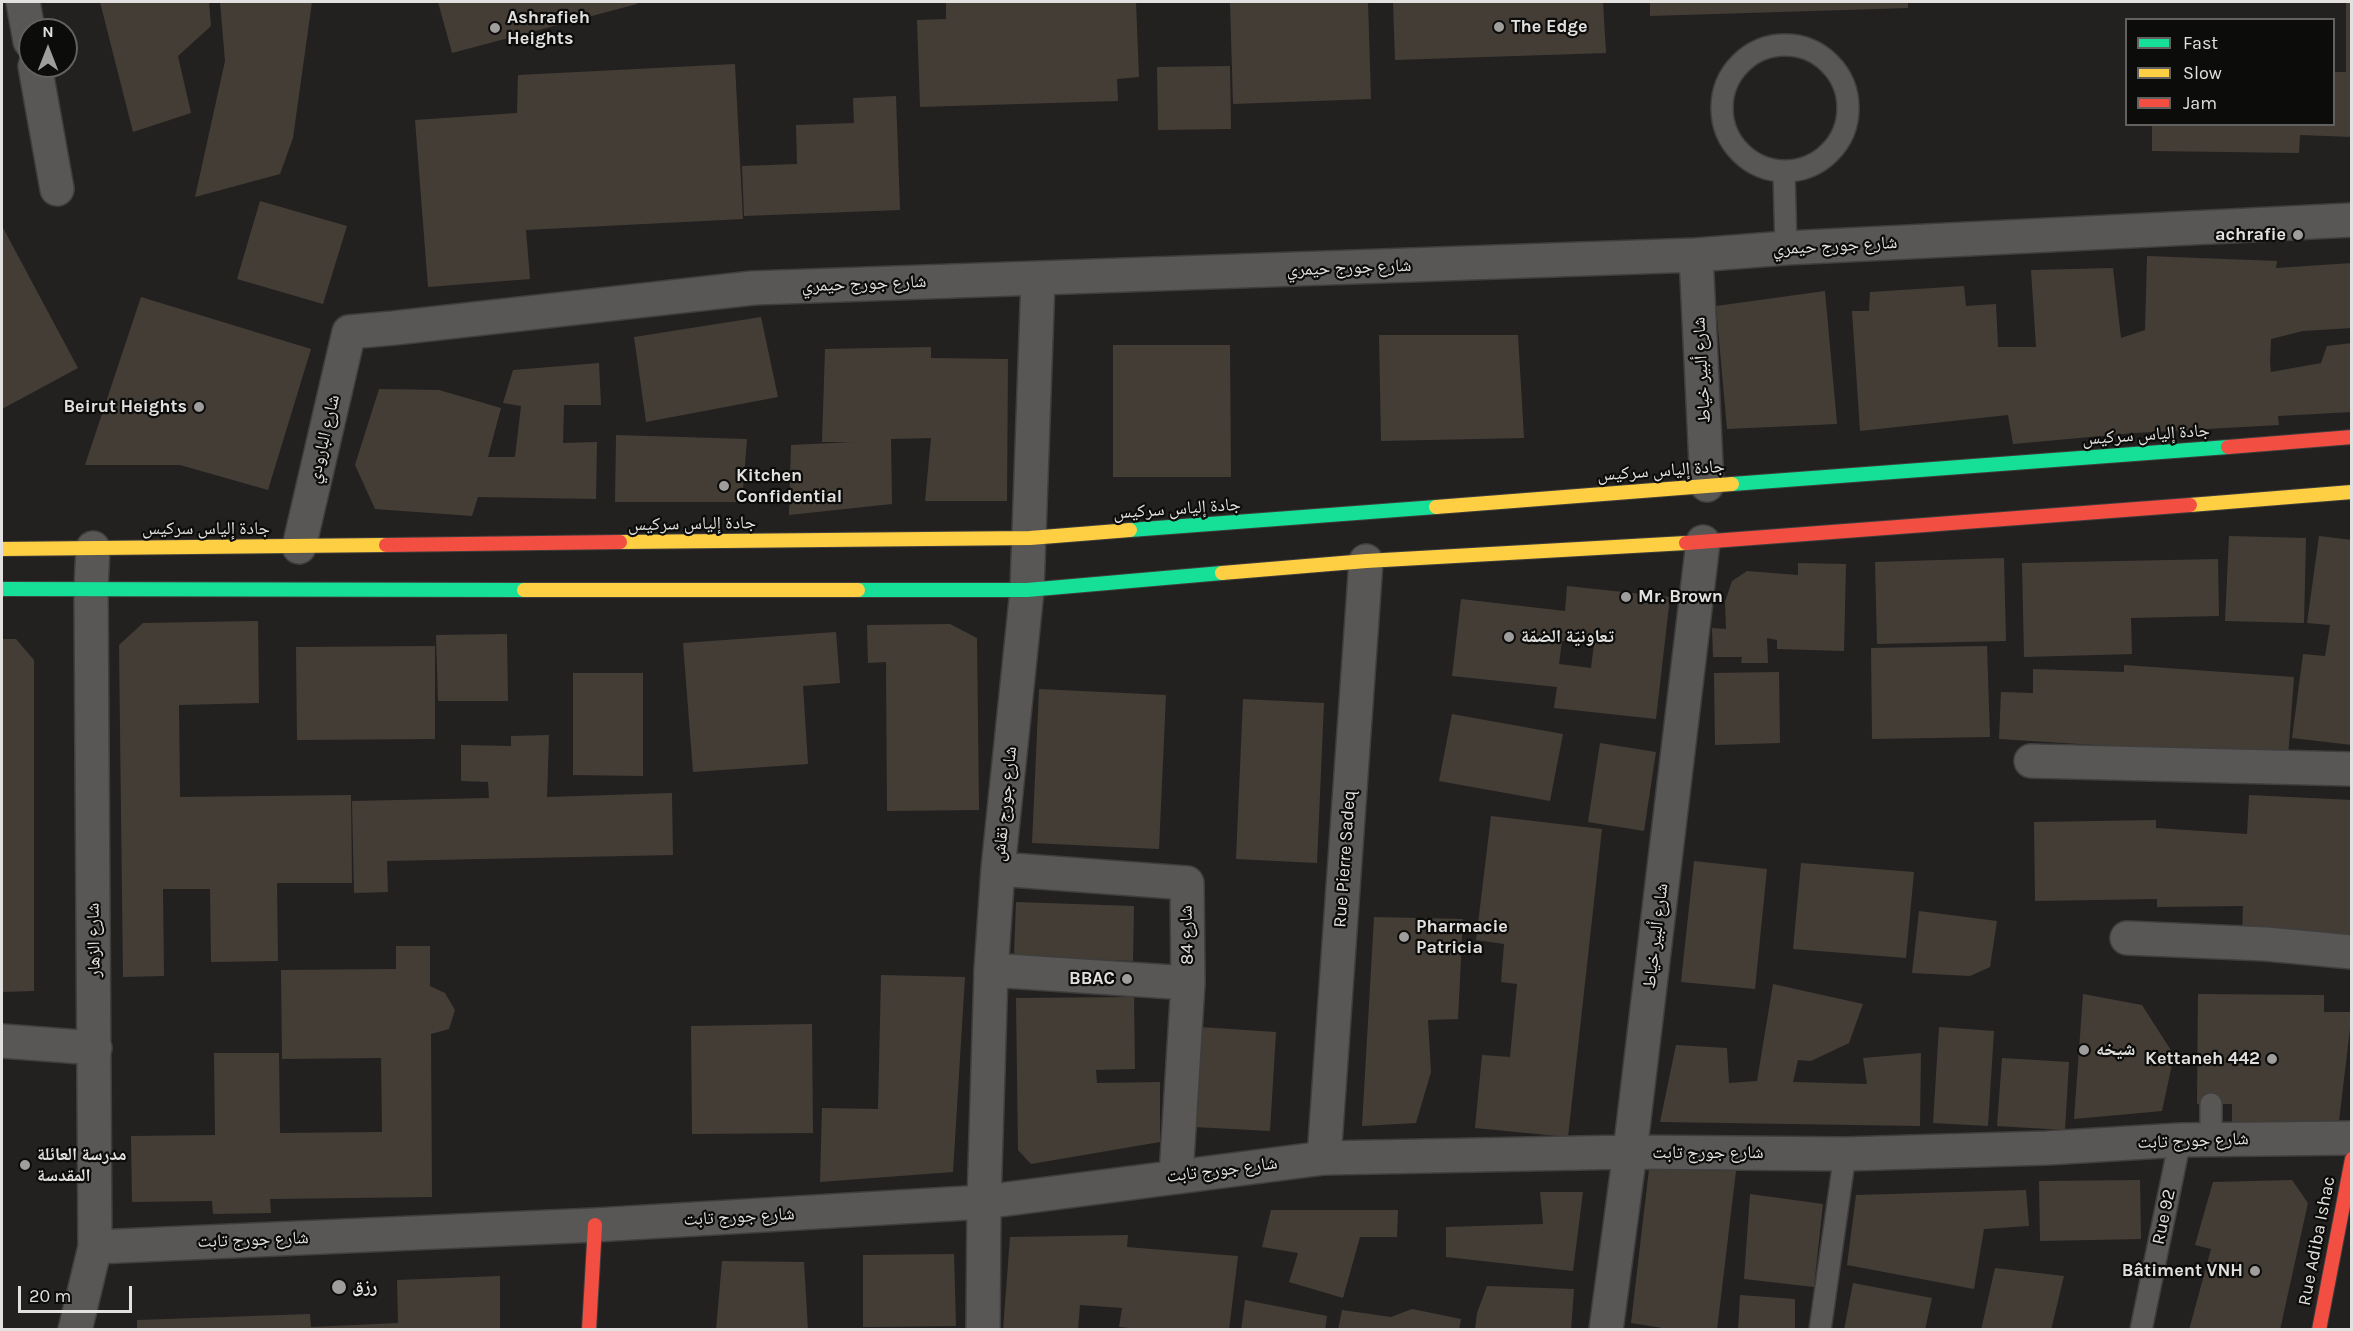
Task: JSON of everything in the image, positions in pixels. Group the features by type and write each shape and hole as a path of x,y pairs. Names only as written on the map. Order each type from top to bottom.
{"main road":[{"name":"جادة إلياس سركيس","path":"2,549 1030,538 2352,438"},
{"path":"2,589 1027,590 1366,561 1703,542 2352,492"},
{"name":"Rue Adiba Ishac","path":"2319,1329 2352,1159"},
{"path":"589,1329 595,1225"}],"street":[{"path":"23,2 26,18"},
{"path":"36,78 57,189"},
{"name":"شارع جورج حيمري","path":"349,332 753,288 1696,255 1786,248 2352,220"},
{"name":"شارع ألبير خياط","path":"1696,255 1707,485"},
{"name":"شارع جورج نقاش","path":"983,1329 984,1202 991,970 998,869 1027,590 1038,279"},
{"name":"شارع البارودي","path":"299,547 349,332"},
{"name":"شارع ألبير خياط","path":"1606,1329 1630,1152 1703,542"},
{"name":"شارع الزهار","path":"75,1329 95,1247 91,588 93,548"},
{"name":"Rue Pierre Sadeq","path":"1324,1158 1366,561"},
{"path":"2031,761 2352,769"},
{"name":"شارع 84","path":"998,869 1186,884 1188,983 1176,1176"},
{"path":"2127,938 2266,944 2352,952"},
{"path":"991,970 1188,983"},
{"path":"2,1041 95,1048"},
{"name":"شارع جورج تابت","path":"95,1247 595,1225 984,1202 1324,1158 1630,1152 1845,1154 2047,1148 2196,1139 2352,1138"}],"lane":[{"path":"1776,46 1796,46 1816,53 1832,66 1844,84 1848,105 1846,125 1837,144 1823,159 1804,169 1784,172 1763,168 1745,157 1731,142 1723,122 1721,102 1727,82 1739,65 1756,52 1776,46"},
{"path":"1784,172 1786,248"},
{"name":"Rue 92","path":"2141,1329 2196,1139 2211,1104"},
{"path":"1820,1329 1845,1154"}],"building":[{"path":"100,2 209,2 211,26 178,56 191,113 133,132"},
{"path":"220,2 312,2 293,138 280,174 195,197 225,61"},
{"name":"Ashrafieh Heights","path":"438,2 637,2 637,4 452,53"},
{"path":"946,2 1136,2 1139,77 1117,79 1118,101 920,107 917,20 946,19"},
{"path":"1230,2 1368,2 1371,99 1233,104"},
{"name":"The Edge","path":"1393,2 1603,2 1606,53 1395,60"},
{"path":"1650,2 1908,2 1908,8 1650,16"},
{"path":"2346,2 2352,2 2352,137 2300,135 2299,153 2152,151 2152,126 2335,126 2335,72 2346,72"},
{"path":"735,64 743,219 526,230 530,279 428,287 415,120 517,113 518,75"},
{"path":"1230,66 1231,129 1158,130 1157,67"},
{"path":"896,96 900,210 744,216 742,166 797,164 796,125 854,123 853,98"},
{"path":"260,201 347,226 323,304 237,279"},
{"path":"2,226 78,368 2,409"},
{"path":"2147,256 2277,261 2276,268 2352,263 2352,328 2303,331 2271,339 2270,362 2271,372 2321,363 2327,346 2352,343 2352,412 2278,416 2279,425 2134,433 2013,444 2008,415 1860,431 1852,311 1869,311 1870,292 1964,286 1966,306 1996,304 1998,347 2036,347 2031,270 2113,268 2121,338 2145,330"},
{"path":"1825,291 1837,424 1727,429 1716,306"},
{"name":"Beirut Heights","path":"141,297 311,349 268,490 180,465 85,465"},
{"path":"761,317 778,397 646,422 634,337"},
{"path":"1379,335 1518,335 1524,438 1381,441"},
{"path":"1113,345 1230,345 1231,477 1113,477"},
{"path":"931,347 931,358 1008,359 1007,501 925,501 931,438 891,439 892,504 789,515 791,445 853,442 822,442 825,349"},
{"path":"599,363 601,405 564,405 563,443 597,442 596,499 478,497 472,516 375,509 355,465 379,389 439,390 501,408 488,457 515,457 521,406 503,403 513,370"},
{"path":"616,435 747,439 742,502 615,502"},
{"path":"2229,536 2306,538 2304,623 2225,621"},
{"path":"2319,536 2352,540 2352,745 2292,738 2303,654 2325,656 2330,625 2307,623"},
{"path":"2004,558 2006,641 1877,644 1875,562"},
{"path":"2218,559 2219,616 2131,618 2132,654 2024,657 2022,563"},
{"path":"1798,563 1846,564 1844,651 1777,649 1777,640 1767,638 1768,663 1741,663 1742,657 1713,657 1712,628 1726,629 1725,602 1732,581 1747,571 1798,575"},
{"path":"1567,586 1670,597 1656,719 1554,708 1557,687 1452,676 1461,599 1565,611","holes":["1562,641 1594,644 1591,668 1559,664"]},
{"path":"258,621 259,703 179,705 180,797 351,795 352,883 277,883 278,961 211,962 210,889 163,889 164,976 123,977 119,645 143,623"},
{"path":"950,624 977,638 979,810 887,811 886,662 868,663 867,625"},
{"path":"836,632 840,683 803,686 808,764 693,772 683,643"},
{"path":"507,634 508,701 438,701 436,635"},
{"path":"2,639 16,639 34,660 34,991 2,992"},
{"path":"435,646 435,739 297,740 296,647"},
{"path":"1987,646 1990,737 1872,739 1871,648"},
{"path":"2124,665 2294,677 2288,757 1999,739 2001,692 2033,693 2033,669 2124,672"},
{"path":"1779,672 1780,743 1715,745 1714,673"},
{"path":"573,673 643,673 643,776 573,775"},
{"path":"1039,689 1166,695 1159,849 1032,843"},
{"path":"1243,699 1324,703 1317,863 1236,859"},
{"path":"1452,714 1563,734 1550,801 1439,781"},
{"path":"549,735 547,797 672,793 673,855 387,861 388,892 354,893 352,801 489,798 488,782 461,781 461,745 511,746 511,736"},
{"path":"1600,743 1656,752 1644,831 1588,822"},
{"path":"2249,795 2352,800 2352,940 2242,935 2243,906 2157,907 2157,899 2035,901 2034,822 2156,820 2156,828 2247,834"},
{"path":"1491,816 1602,829 1568,1137 1475,1128 1482,1055 1510,1057 1517,984 1501,982 1504,944 1476,940"},
{"path":"1694,861 1767,869 1755,989 1681,982"},
{"path":"1801,863 1914,872 1906,958 1793,949"},
{"path":"1016,902 1134,906 1133,961 1014,956"},
{"path":"1919,911 1997,921 1990,967 1970,976 1912,973"},
{"path":"1374,917 1463,919 1458,1019 1428,1020 1431,1072 1416,1123 1362,1126"},
{"path":"396,946 430,946 430,986 445,993 455,1010 449,1029 431,1034 432,1197 270,1199 271,1213 213,1214 212,1201 132,1202 131,1136 215,1135 214,1053 279,1053 280,1133 382,1132 381,1058 282,1059 281,970 396,969"},
{"path":"881,975 965,977 953,1172 820,1182 822,1108 878,1109"},
{"path":"1773,984 1863,1004 1849,1043 1811,1061 1798,1060 1793,1082 1867,1084 1863,1058 1921,1053 1920,1126 1660,1122 1676,1045 1727,1048 1729,1083 1757,1081"},
{"path":"2083,994 2142,1005 2174,1055 2162,1111 2074,1119"},
{"name":"Kettaneh 442","path":"2198,994 2324,995 2324,1012 2352,1012 2339,1121 2232,1123 2232,1104 2197,1104"},
{"path":"1134,997 1135,1069 1096,1070 1097,1083 1160,1082 1160,1142 1031,1164 1018,1150 1016,998"},
{"path":"812,1024 813,1133 692,1134 691,1026"},
{"path":"1200,1027 1276,1032 1270,1131 1194,1127"},
{"path":"1939,1027 1994,1031 1988,1126 1933,1123"},
{"path":"2002,1058 2069,1062 2065,1130 1997,1126"},
{"path":"1649,1169 1736,1171 1717,1330 1675,1330 1631,1323"},
{"path":"2140,1180 2141,1239 2040,1241 2039,1181"},
{"path":"2292,1180 2308,1203 2280,1330 2189,1330 2211,1249 2195,1245 2213,1182"},
{"path":"2026,1190 2029,1226 1984,1229 1974,1289 1847,1265 1856,1195"},
{"path":"1540,1192 1583,1192 1573,1271 1446,1257 1446,1227 1543,1224"},
{"path":"1750,1194 1823,1204 1814,1287 1744,1279"},
{"path":"1271,1210 1398,1210 1397,1237 1360,1237 1343,1298 1289,1282 1298,1253 1262,1247"},
{"path":"1128,1235 1127,1247 1238,1256 1229,1330 1152,1330 1119,1327 1122,1308 1080,1305 1078,1330 1003,1330 1010,1237"},
{"path":"954,1254 956,1326 863,1327 863,1255"},
{"path":"722,1261 804,1262 808,1330 716,1330"},
{"path":"1995,1268 2064,1276 2051,1330 1981,1330"},
{"path":"500,1276 500,1330 137,1330 137,1320 310,1314 311,1327 398,1323 397,1280"},
{"path":"1853,1283 1932,1298 1925,1330 1844,1330"},
{"path":"1487,1286 1574,1289 1571,1330 1475,1330 1477,1313"},
{"path":"1740,1295 1795,1299 1795,1330 1738,1330"},
{"path":"1245,1300 1327,1316 1325,1330 1241,1330"},
{"path":"1412,1309 1461,1319 1459,1330 1338,1330 1342,1310 1391,1317"}],"traffic: fast":[{"path":"1732,484 2228,447"},
{"path":"1130,530 1436,507"},
{"path":"858,590 1027,590 1222,573"},
{"path":"2,589 524,590"}],"traffic: slow":[{"path":"1436,507 1732,484"},
{"path":"2190,505 2352,492"},
{"path":"620,542 1030,538 1130,530"},
{"path":"1222,573 1366,561 1686,543"},
{"path":"2,549 386,545"},
{"path":"524,590 858,590"}],"traffic: jam":[{"path":"2228,447 2352,437"},
{"path":"1686,543 2190,505"},
{"path":"386,545 620,542"},
{"path":"2319,1330 2352,1159"},
{"path":"589,1330 595,1225"}],"place":[{"name":"The Edge","path":"1499,27"},
{"name":"Ashrafieh Heights","path":"495,28"},
{"name":"achrafie","path":"2298,235"},
{"name":"Beirut Heights","path":"199,407"},
{"name":"Kitchen Confidential","path":"724,486"},
{"name":"Mr. Brown","path":"1626,597"},
{"name":"تعاونيّة الضمّة","path":"1509,637"},
{"name":"Pharmacie Patricia","path":"1404,937"},
{"name":"BBAC","path":"1127,979"},
{"name":"شيخه","path":"2084,1050"},
{"name":"Kettaneh 442","path":"2272,1059"},
{"name":"مدرسة العائلة المقدسة","path":"25,1165"},
{"name":"Bâtiment VNH","path":"2255,1271"},
{"name":"رزق","path":"339,1287"}]}
